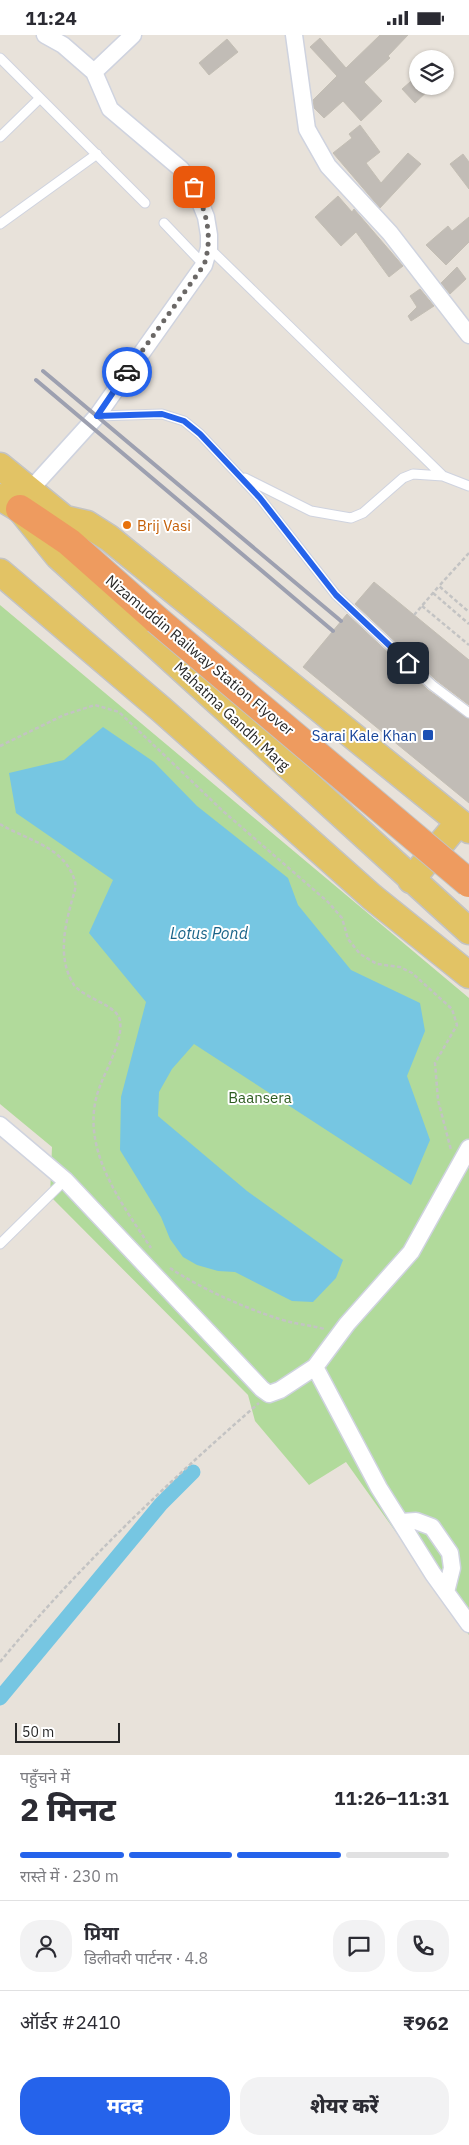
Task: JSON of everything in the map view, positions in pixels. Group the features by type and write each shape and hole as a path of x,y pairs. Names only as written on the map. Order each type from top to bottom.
{"highway":[{"name":"Nizamuddin Railway Station Flyover","path":"17,499 469,858"},
{"name":"Nizamuddin Railway Station Flyover","path":"65,519 164,614 469,883"}],"main road":[{"name":"Mahatma Gandhi Marg","path":"0,466 17,499 58,556 469,931"},
{"name":"Mahatma Gandhi Marg","path":"17,499 65,519 87,523 109,538 464,826"},
{"path":"0,572 162,710 372,897 469,975"},
{"path":"411,880 464,826"}],"street":[{"path":"17,499 97,416 204,265 209,248 206,217 194,187 181,169 110,109 94,71 63,45 45,35"},
{"path":"94,71 133,35"},
{"path":"294,35 307,129 328,166 390,233 469,335"},
{"path":"0,1125 64,1180 262,1389 269,1394 280,1390 315,1367 340,1333 411,1252 466,1153"},
{"path":"315,1367 379,1488 446,1592 469,1623"},
{"path":"401,1522 416,1521 432,1527 450,1553 452,1568 446,1592"}],"lane":[{"path":"0,58 145,203"},
{"path":"0,137 40,98"},
{"path":"0,224 97,154"},
{"path":"164,223 204,265"},
{"path":"209,248 443,476"},
{"path":"97,416 162,414 184,421 200,434 260,498 336,595 432,685 469,713"},
{"path":"238,474 311,511 351,518 375,505 402,478 414,474 443,476 469,486"},
{"path":"0,1244 64,1180"}],"path":[{"path":"414,615 469,553"},
{"path":"439,586 469,612"},
{"path":"433,593 469,625"},
{"path":"422,606 469,645"},
{"path":"0,746 64,715 96,705 119,712 135,725 224,812 328,902 342,918 348,939 360,954 377,964 400,967 412,973 452,1009 457,1025 435,1063 438,1100 452,1157 466,1153"},
{"path":"0,824 53,853 67,865 76,884 64,937 64,958 74,984 86,996 113,1009 120,1020 118,1040 96,1096 95,1146 104,1171 156,1255"},
{"path":"168,1266 182,1277 247,1306 293,1323 340,1333"},
{"path":"0,1662 84,1567 206,1449 269,1394"}],"green space":[{"name":"Baansera","path":"0,605 469,998 469,1635 346,1462 309,1485 255,1421 248,1395 50,1196 52,1147 0,1104"}],"water":[{"name":"Lotus Pond","path":"103,727 154,762 197,806 288,878 298,905 351,970 420,1003 425,1031 407,1076 430,1140 411,1185 194,1044 172,1069 159,1092 158,1116 247,1191 343,1260 336,1278 313,1302 292,1301 235,1272 218,1271 197,1265 183,1257 170,1239 161,1217 120,1150 121,1097 146,1002 89,933 113,880 16,813 9,773 64,760"}],"building":[{"path":"380,35 408,35 388,56 390,58 364,82 382,101 361,121 343,101 324,118 314,108 313,100 337,76 310,47 320,38 346,68"},
{"path":"227,39 238,52 209,75 199,63"},
{"path":"409,83 409,95 423,95 415,103 402,89"},
{"path":"360,125 380,152 366,163 381,183 408,153 421,164 380,208 333,153 352,138 349,134"},
{"path":"463,154 469,162 469,189 450,164"},
{"path":"338,196 352,212 354,209 403,266 389,277 356,232 341,246 315,217"},
{"path":"469,217 469,242 446,265 426,245 448,226 452,231"},
{"path":"457,267 466,279 450,294 441,283"},
{"path":"420,289 434,306 411,321 408,316 417,307 410,296"},
{"path":"374,582 469,660 469,705 436,680 355,604"},
{"name":"Sarai Kale Khan","path":"347,614 428,690 469,719 469,803 303,667"}],"waterway":[{"path":"0,1698 161,1504 193,1472"}],"railway":[{"path":"43,371 341,621"},
{"path":"36,380 333,631"}],"way so far":[{"path":"127,372 204,265 209,248 209,235 206,217 194,187"}],"place":[{"name":"Brij Vasi","path":"127,525"},
{"name":"Sarai Kale Khan","path":"428,735"}],"route":[{"path":"127,372 97,416 144,413 162,414 184,421 200,434 260,498 336,595 408,663"}]}
